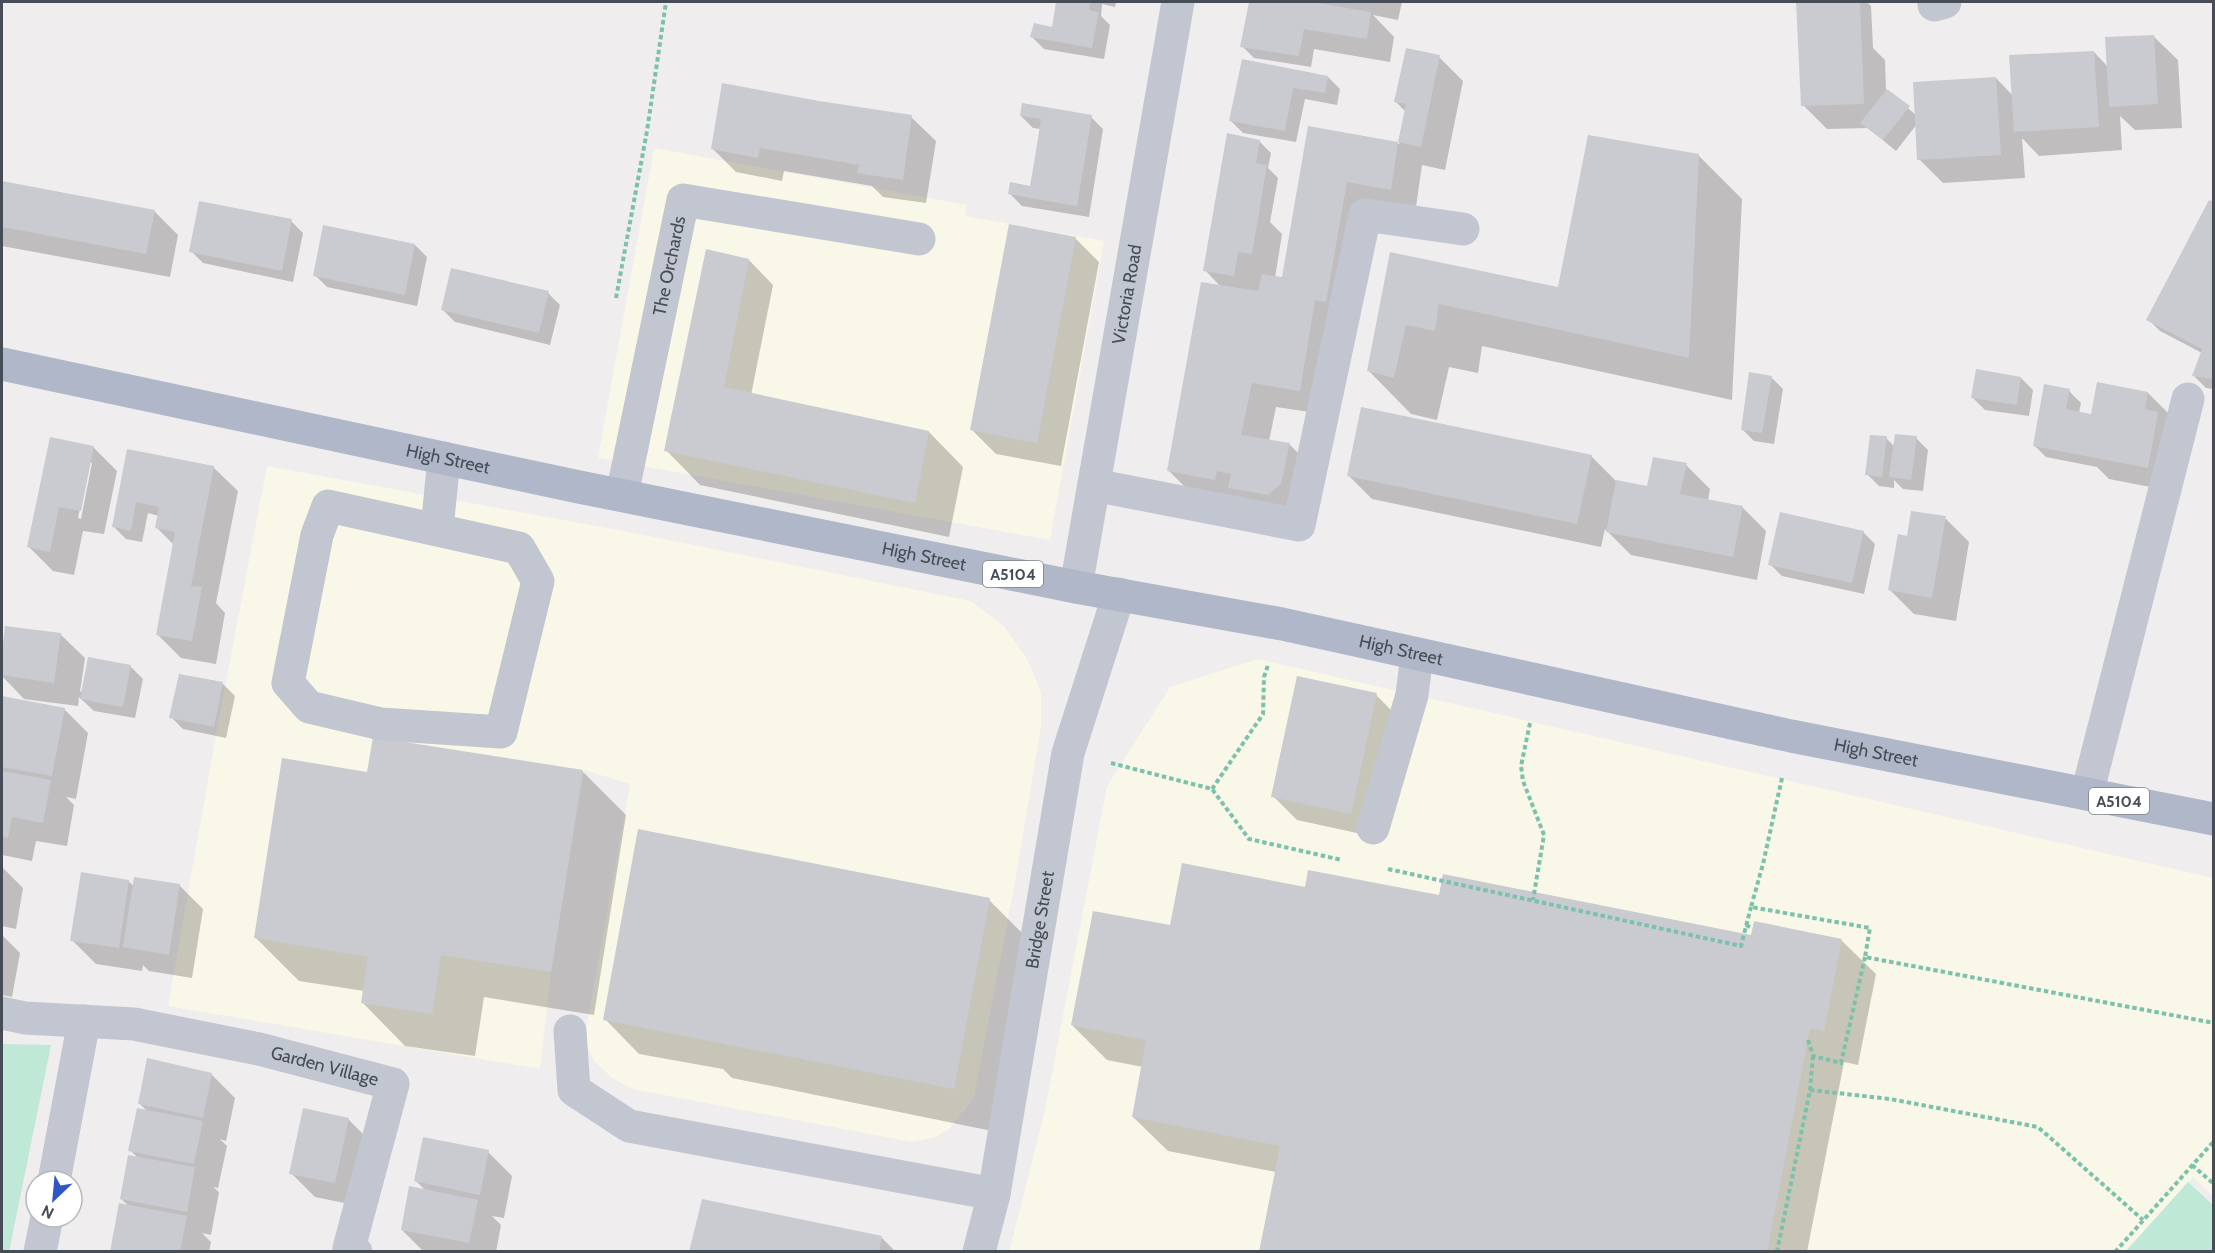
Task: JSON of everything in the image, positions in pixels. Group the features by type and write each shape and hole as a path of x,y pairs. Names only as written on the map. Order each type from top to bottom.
{"main road":[{"name":"High Street","path":"2,364 622,495 1076,587 1282,624 1791,736 2087,794"},
{"name":"A5104","path":"2087,794 2214,819"}],"street":[{"name":"Victoria Road","path":"1076,587 1178,2"},
{"name":"The Orchards","path":"622,495 683,200 919,239"},
{"path":"1094,485 1299,525 1365,215 1463,229"},
{"path":"2087,794 2188,399"},
{"path":"436,529 444,458"},
{"path":"328,506 436,529 519,548 538,581 501,732 381,724 309,707 288,683 317,535 328,506"},
{"name":"Bridge Street","path":"979,1251 994,1194 1068,753 1119,594"},
{"path":"1373,828 1412,695 1417,655"},
{"name":"Garden Village","path":"2,1013 25,1017 134,1024 259,1049 393,1084 349,1248 356,1251"},
{"path":"56,1169 84,1021"},
{"path":"570,1031 574,1090 629,1125 994,1194"},
{"path":"40,1251 45,1229"}],"path":[{"path":"615,303 647,131 666,2"},
{"path":"1212,789 1263,714 1264,677 1282,624"},
{"path":"1533,900 1544,835 1523,781 1521,766 1541,682"},
{"path":"1385,869 1741,946 1763,864 1791,736"},
{"path":"1068,753 1212,789 1249,839 1351,861"},
{"path":"1751,907 1870,928 1841,1063 1813,1056"},
{"path":"1746,925 1752,928"},
{"path":"1865,957 2214,1023"},
{"path":"1777,1251 1810,1090 1813,1056 1808,1040"},
{"path":"1810,1090 1890,1099 2038,1127 2143,1220"},
{"path":"2115,1251 2214,1141"},
{"path":"2192,1165 2214,1184"}],"shaded area":[{"path":"654,148 967,205 965,216 1104,241 1050,540 598,458"},
{"path":"267,466 624,531 971,601 1004,626 1027,659 1041,692 1041,727 1015,882 974,1097 950,1128 936,1137 912,1142 632,1089 611,1077 595,1062 584,1041 630,784 584,770 551,972 540,1069 168,1006"},
{"path":"1258,659 2213,878 2213,1196 2193,1177 2126,1251 1009,1252 1045,1110 1107,786 1170,687"}],"green space":[{"path":"2,1044 51,1045 24,1169 9,1252 2,1251"},
{"path":"2188,1182 2213,1205 2213,1251 2126,1251"}],"building":[{"path":"1056,2 1090,2 1089,10 1099,12 1092,48 1030,37 1034,23 1052,27"},
{"path":"1249,2 1312,2 1371,12 1367,39 1304,29 1299,56 1240,47"},
{"path":"1796,2 1860,2 1864,104 1801,106"},
{"path":"2154,35 2158,104 2109,107 2105,37"},
{"path":"1406,48 1440,55 1421,147 1398,142 1406,104 1394,102"},
{"path":"2094,51 2099,127 2014,132 2009,55"},
{"path":"1242,59 1328,76 1325,93 1293,88 1285,131 1229,121"},
{"path":"1996,77 2001,155 1917,160 1913,82"},
{"path":"722,83 912,115 903,180 857,173 859,165 760,148 758,158 711,149"},
{"path":"1887,89 1910,106 1883,140 1860,123"},
{"path":"1022,103 1092,115 1077,206 1008,194 1010,182 1030,186 1041,119 1020,116"},
{"path":"1308,126 1398,142 1391,190 1347,182 1326,302 1315,300 1300,391 1252,383 1241,435 1290,443 1281,484 1268,495 1228,488 1231,474 1217,471 1215,480 1167,471 1201,282 1258,291 1262,274 1282,277"},
{"path":"1227,133 1260,140 1256,163 1267,165 1252,254 1238,252 1234,276 1203,271"},
{"path":"1588,135 1699,154 1689,358 1439,304 1435,331 1406,325 1394,378 1367,371 1390,252 1558,287"},
{"path":"2,181 155,210 146,254 2,227"},
{"path":"2209,200 2214,202 2214,379 2192,376 2202,349 2146,320"},
{"path":"199,201 292,219 282,271 189,252"},
{"path":"1009,224 1076,237 1037,443 970,430"},
{"path":"323,225 415,244 405,295 313,276"},
{"path":"706,249 749,259 724,387 929,431 915,503 664,451"},
{"path":"451,268 549,291 539,333 441,310"},
{"path":"1976,369 2021,377 2017,405 1971,398"},
{"path":"1749,372 1772,376 1762,433 1741,430"},
{"path":"2097,382 2148,392 2145,409 2158,412 2148,468 2033,446 2044,384 2070,389 2066,409 2091,414"},
{"path":"1361,407 1592,455 1577,524 1347,476"},
{"path":"1895,434 1917,436 1911,480 1889,477"},
{"path":"1870,435 1887,436 1882,477 1865,475"},
{"path":"50,437 94,446 81,511 59,507 50,552 27,547"},
{"path":"127,449 214,466 191,586 202,587 192,641 156,635 175,532 155,528 159,507 136,502 131,531 112,527"},
{"path":"1653,457 1687,463 1680,494 1743,506 1733,557 1606,532 1616,480 1647,486"},
{"path":"1911,511 1946,516 1932,598 1888,590 1898,534 1907,536"},
{"path":"1780,512 1864,531 1852,583 1768,565"},
{"path":"5,626 61,633 54,683 2,675"},
{"path":"88,657 131,665 123,707 80,699"},
{"path":"179,674 223,682 214,727 169,718"},
{"path":"1297,676 1377,693 1351,814 1271,797"},
{"path":"2,696 65,708 52,776 2,767"},
{"path":"373,737 583,770 551,972 441,955 432,1014 361,1003 368,957 254,938 282,758 367,772"},
{"path":"2,771 51,780 43,823 12,817 8,838 2,836"},
{"path":"638,829 990,898 954,1089 603,1020"},
{"path":"1182,863 1305,887 1308,870 1439,895 1443,874 1751,935 1754,921 1842,939 1824,1031 1810,1028 1767,1252 1259,1252 1280,1146 1132,1117 1146,1040 1071,1025 1093,911 1170,925"},
{"path":"81,872 129,880 119,948 70,941"},
{"path":"134,877 180,884 169,955 123,947"},
{"path":"147,1058 212,1073 203,1118 138,1104"},
{"path":"137,1108 203,1121 194,1164 128,1151"},
{"path":"303,1108 349,1118 335,1183 289,1174"},
{"path":"423,1137 489,1150 480,1195 414,1181"},
{"path":"128,1155 195,1167 187,1212 120,1199"},
{"path":"409,1186 478,1200 469,1243 401,1230"},
{"path":"702,1199 882,1236 879,1252 689,1252"},
{"path":"119,1203 187,1216 180,1252 110,1252"}]}
